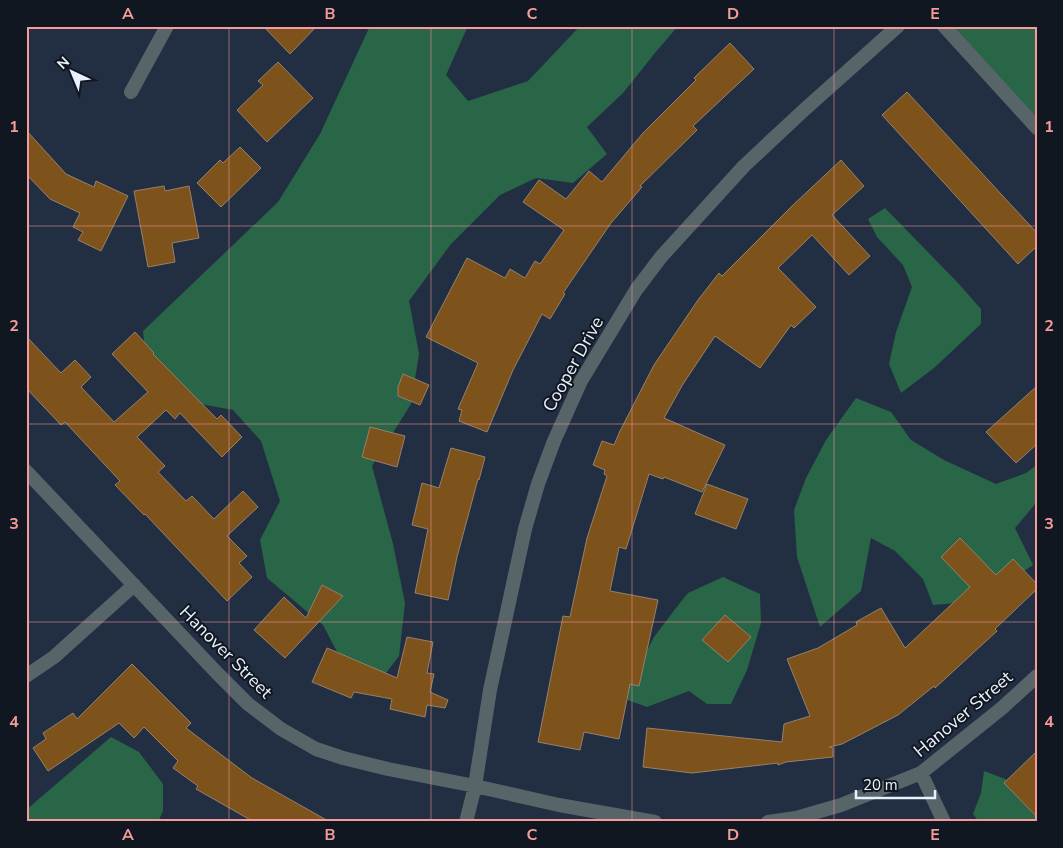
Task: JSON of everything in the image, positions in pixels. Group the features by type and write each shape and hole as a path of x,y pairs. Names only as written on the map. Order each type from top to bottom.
{"street":[{"path":"131,92 167,26"},
{"name":"Cooper Drive","path":"466,822 475,786 490,690 526,526 538,484 554,441 581,381 636,290 661,257 744,166 898,26"},
{"path":"944,26 1037,128"},
{"name":"Hanover Street","path":"26,471 248,704 281,729 316,749 388,769 655,822"},
{"path":"26,676 54,657 134,585"},
{"name":"Hanover Street","path":"768,822 796,818 841,805 921,773 1002,708 1037,676"},
{"path":"921,773 944,822"}],"green space":[{"path":"370,26 468,26 446,75 468,101 528,81 580,26 678,26 623,93 587,127 607,154 573,183 536,178 500,195 451,244 409,301 419,354 411,404 372,466 393,544 405,603 399,656 383,677 355,686 323,625 267,578 260,540 280,501 261,441 233,410 184,401 148,382 143,331 278,202 320,134"},
{"path":"943,26 1037,26 1037,129"},
{"path":"885,208 981,309 981,324 934,368 901,393 889,364 896,332 912,287 903,265 877,237 868,219"},
{"path":"856,398 891,412 911,440 944,460 996,484 1026,473 1037,465 1037,502 1015,528 1033,565 980,601 933,605 923,579 895,551 871,538 861,591 820,627 797,557 794,510 806,478 826,440"},
{"path":"723,577 760,594 761,623 747,670 731,704 707,704 689,691 647,707 622,698 654,637 688,593"},
{"path":"111,737 139,752 163,784 163,811 158,822 26,822 26,810"},
{"path":"984,771 1037,791 1037,822 979,822 973,814 981,793"}],"building":[{"path":"263,26 317,26 290,54"},
{"path":"730,43 754,69 693,126 697,130 640,186 642,187 611,223 563,293 565,294 550,319 542,314 513,370 487,432 459,421 462,410 458,409 478,363 426,337 467,258 505,278 510,269 525,278 535,261 540,264 564,230 523,202 539,180 566,199 589,171 602,182 643,133 696,80 694,78"},
{"path":"278,62 313,98 267,142 237,110 263,85 258,81"},
{"path":"907,92 1037,233 1037,246 1018,264 882,115"},
{"path":"26,130 66,174 94,187 96,181 128,196 101,251 78,240 83,232 73,227 80,213 50,199 26,174"},
{"path":"240,147 261,168 221,207 197,183 220,160 223,163"},
{"path":"841,160 864,186 832,215 870,256 849,275 812,235 778,268 816,307 794,328 791,325 760,368 715,336 683,384 664,418 725,445 702,492 664,477 663,479 649,474 626,549 619,547 610,591 658,600 639,686 630,684 619,739 584,732 580,750 538,742 563,616 570,617 587,538 607,476 604,474 605,470 593,465 602,441 614,445 654,365 698,300 719,273 722,276"},
{"path":"164,186 165,191 189,186 199,238 172,243 175,262 148,267 134,191"},
{"path":"135,332 153,354 217,419 221,415 242,437 222,457 180,413 175,419 166,410 137,437 165,466 158,472 186,501 192,496 214,519 243,491 258,507 227,536 247,556 239,563 252,577 227,601 115,485 120,481 65,422 61,425 26,388 26,336 61,373 75,360 91,377 81,387 114,422 148,392 112,354"},
{"path":"403,374 429,385 420,405 398,396 398,387"},
{"path":"1037,386 1037,444 1016,463 986,432"},
{"path":"370,427 405,436 397,467 362,457"},
{"path":"451,448 485,457 457,557 448,600 415,593 428,529 412,525 422,483 439,488"},
{"path":"707,484 748,499 736,529 695,514"},
{"path":"960,538 996,575 1013,559 1037,584 1037,589 995,629 997,631 935,688 934,686 898,715 842,744 829,747 833,748 833,757 786,762 778,765 778,763 692,773 643,767 647,728 782,742 784,724 810,716 787,659 818,648 857,625 856,622 881,608 905,648 970,587 941,557"},
{"path":"322,585 343,596 285,658 254,630 284,597 306,618"},
{"path":"725,615 751,637 728,662 702,640"},
{"path":"407,637 433,642 427,673 434,674 430,692 448,700 445,708 427,705 425,717 390,709 392,699 354,692 351,698 312,682 327,648 397,678"},
{"path":"132,664 191,723 186,728 252,778 330,822 254,822 196,789 198,786 173,768 178,761 144,727 134,738 119,723 48,771 33,748 46,739 43,733 73,713 77,719"},
{"path":"1037,751 1037,817 1004,783"}]}
